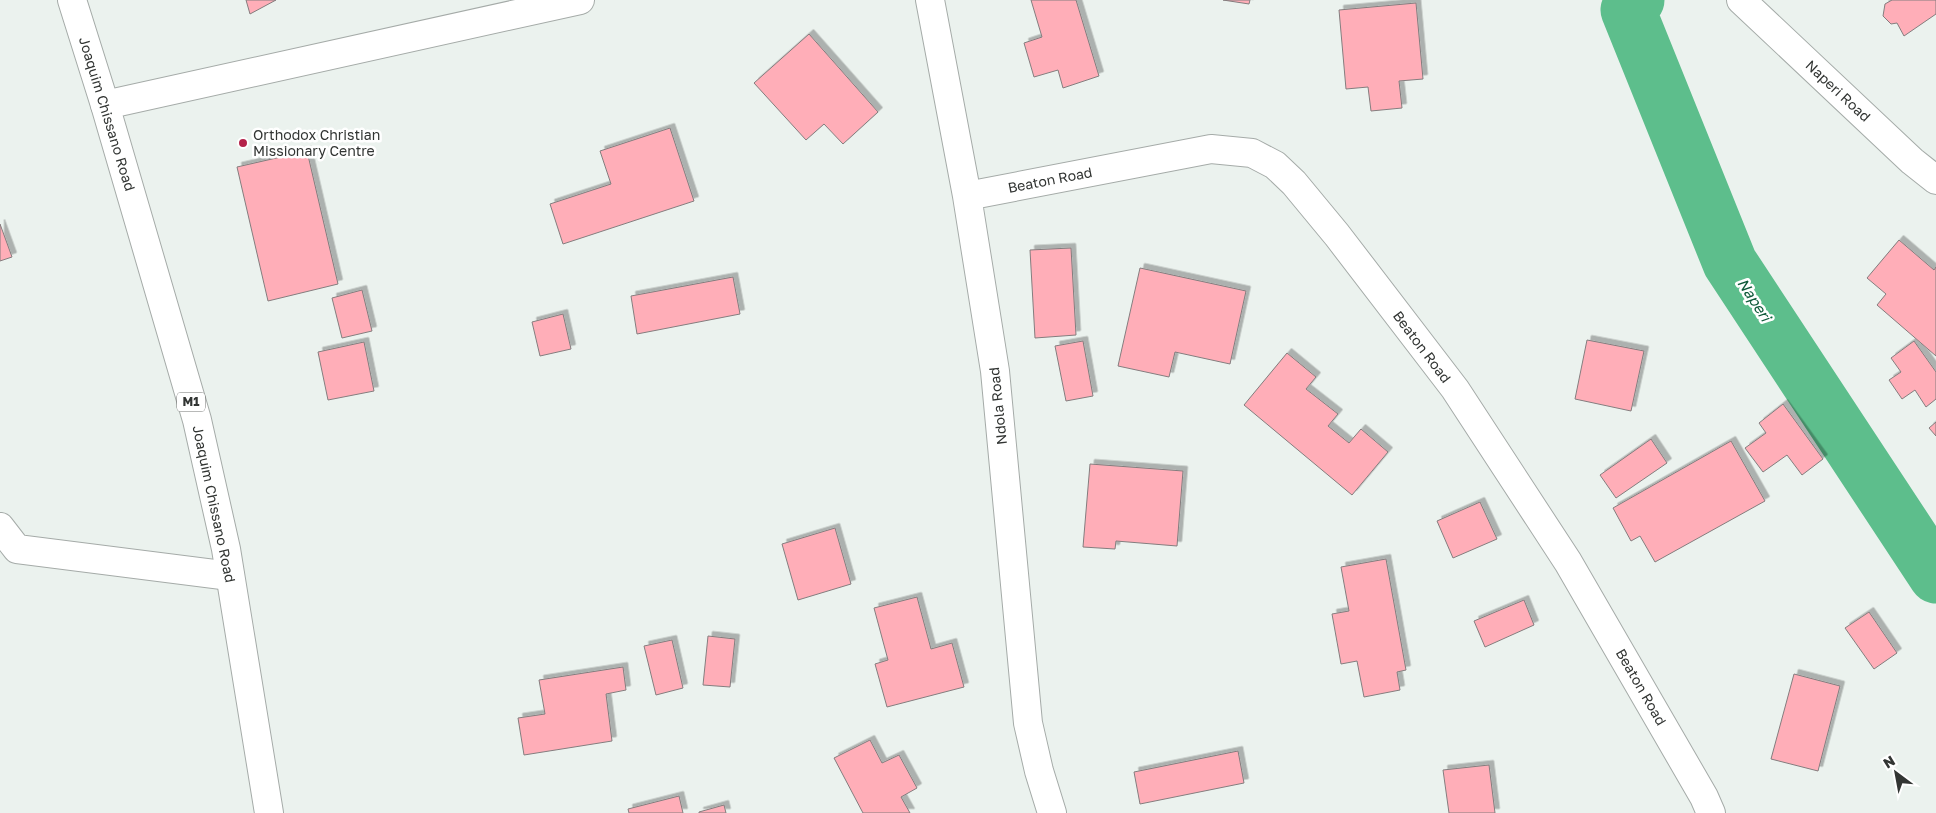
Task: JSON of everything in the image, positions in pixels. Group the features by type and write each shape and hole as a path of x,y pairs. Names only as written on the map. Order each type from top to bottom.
{"main road":[{"name":"Joaquim Chissano Road","path":"72,0 105,105 197,420 226,549 269,813"},
{"path":"105,105 580,0"},
{"name":"Ndola Road","path":"930,0 967,196 995,371 1028,723 1039,771 1052,813"},
{"name":"Naperi Road","path":"1741,0 1905,154 1936,180"},
{"name":"Beaton Road","path":"967,196 1211,149 1252,153 1275,166 1294,183 1337,235 1455,389 1568,562 1662,723 1704,797 1711,813"},
{"path":"0,527 17,549 230,576"}],"building":[{"path":"246,0 276,0 250,14"},
{"path":"1031,0 1076,0 1099,76 1063,88 1058,70 1034,77 1024,43 1042,37"},
{"path":"1223,0 1250,0 1249,4"},
{"path":"1892,0 1936,0 1936,14 1904,36 1897,23 1891,24 1883,16 1885,4"},
{"path":"1416,3 1423,79 1399,81 1402,108 1371,111 1368,87 1346,89 1339,10"},
{"path":"809,34 878,112 843,144 824,124 806,140 754,83"},
{"path":"670,128 694,201 563,244 550,204 611,184 600,151"},
{"path":"307,151 338,284 268,301 237,167"},
{"path":"0,224 12,257 0,261"},
{"path":"1899,240 1934,270 1936,267 1936,356 1877,305 1886,294 1867,278"},
{"path":"1071,248 1076,335 1035,338 1030,250"},
{"path":"1140,268 1246,291 1230,364 1175,352 1169,377 1118,366"},
{"path":"733,277 740,314 637,334 631,296"},
{"path":"362,290 372,331 342,338 332,298"},
{"path":"563,314 571,349 540,356 532,322"},
{"path":"1587,340 1644,351 1631,411 1575,399"},
{"path":"1083,341 1093,396 1066,401 1055,346"},
{"path":"1914,341 1936,372 1936,399 1926,407 1915,390 1902,399 1889,380 1901,372 1891,358"},
{"path":"364,342 374,391 328,400 318,352"},
{"path":"1287,353 1316,377 1306,389 1338,414 1328,426 1349,443 1361,429 1388,452 1352,495 1244,405"},
{"path":"1783,404 1823,459 1802,475 1787,455 1763,472 1745,448 1766,433 1759,423"},
{"path":"1936,422 1936,436 1929,428"},
{"path":"1651,439 1667,463 1616,498 1600,475"},
{"path":"1731,441 1765,501 1655,562 1640,536 1631,541 1613,508"},
{"path":"1090,464 1183,471 1177,546 1116,541 1115,549 1083,547"},
{"path":"1480,502 1497,539 1453,558 1437,521"},
{"path":"835,528 851,584 798,600 782,544"},
{"path":"1386,559 1406,670 1397,672 1400,690 1364,697 1357,661 1341,664 1332,614 1349,611 1341,567"},
{"path":"917,597 931,649 952,643 964,687 887,707 875,664 888,660 874,608"},
{"path":"1524,600 1534,625 1485,647 1474,621"},
{"path":"1869,612 1897,653 1874,669 1845,628"},
{"path":"708,636 735,639 730,687 703,685"},
{"path":"672,640 683,688 656,695 644,646"},
{"path":"623,667 626,690 606,694 612,741 524,755 518,718 545,714 539,680"},
{"path":"1794,674 1840,686 1818,771 1771,759"},
{"path":"870,740 882,763 899,755 917,788 901,797 910,813 863,813 834,758"},
{"path":"1238,751 1244,783 1140,804 1134,772"},
{"path":"1489,765 1495,813 1449,813 1443,770"},
{"path":"679,796 683,813 629,813 628,809"},
{"path":"724,805 726,813 699,813 699,812"}],"waterway":[{"name":"Naperi","path":"1637,0 1628,10 1730,263 1936,576"}],"place":[{"name":"Orthodox Christian Missionary Centre","path":"243,143"}]}
